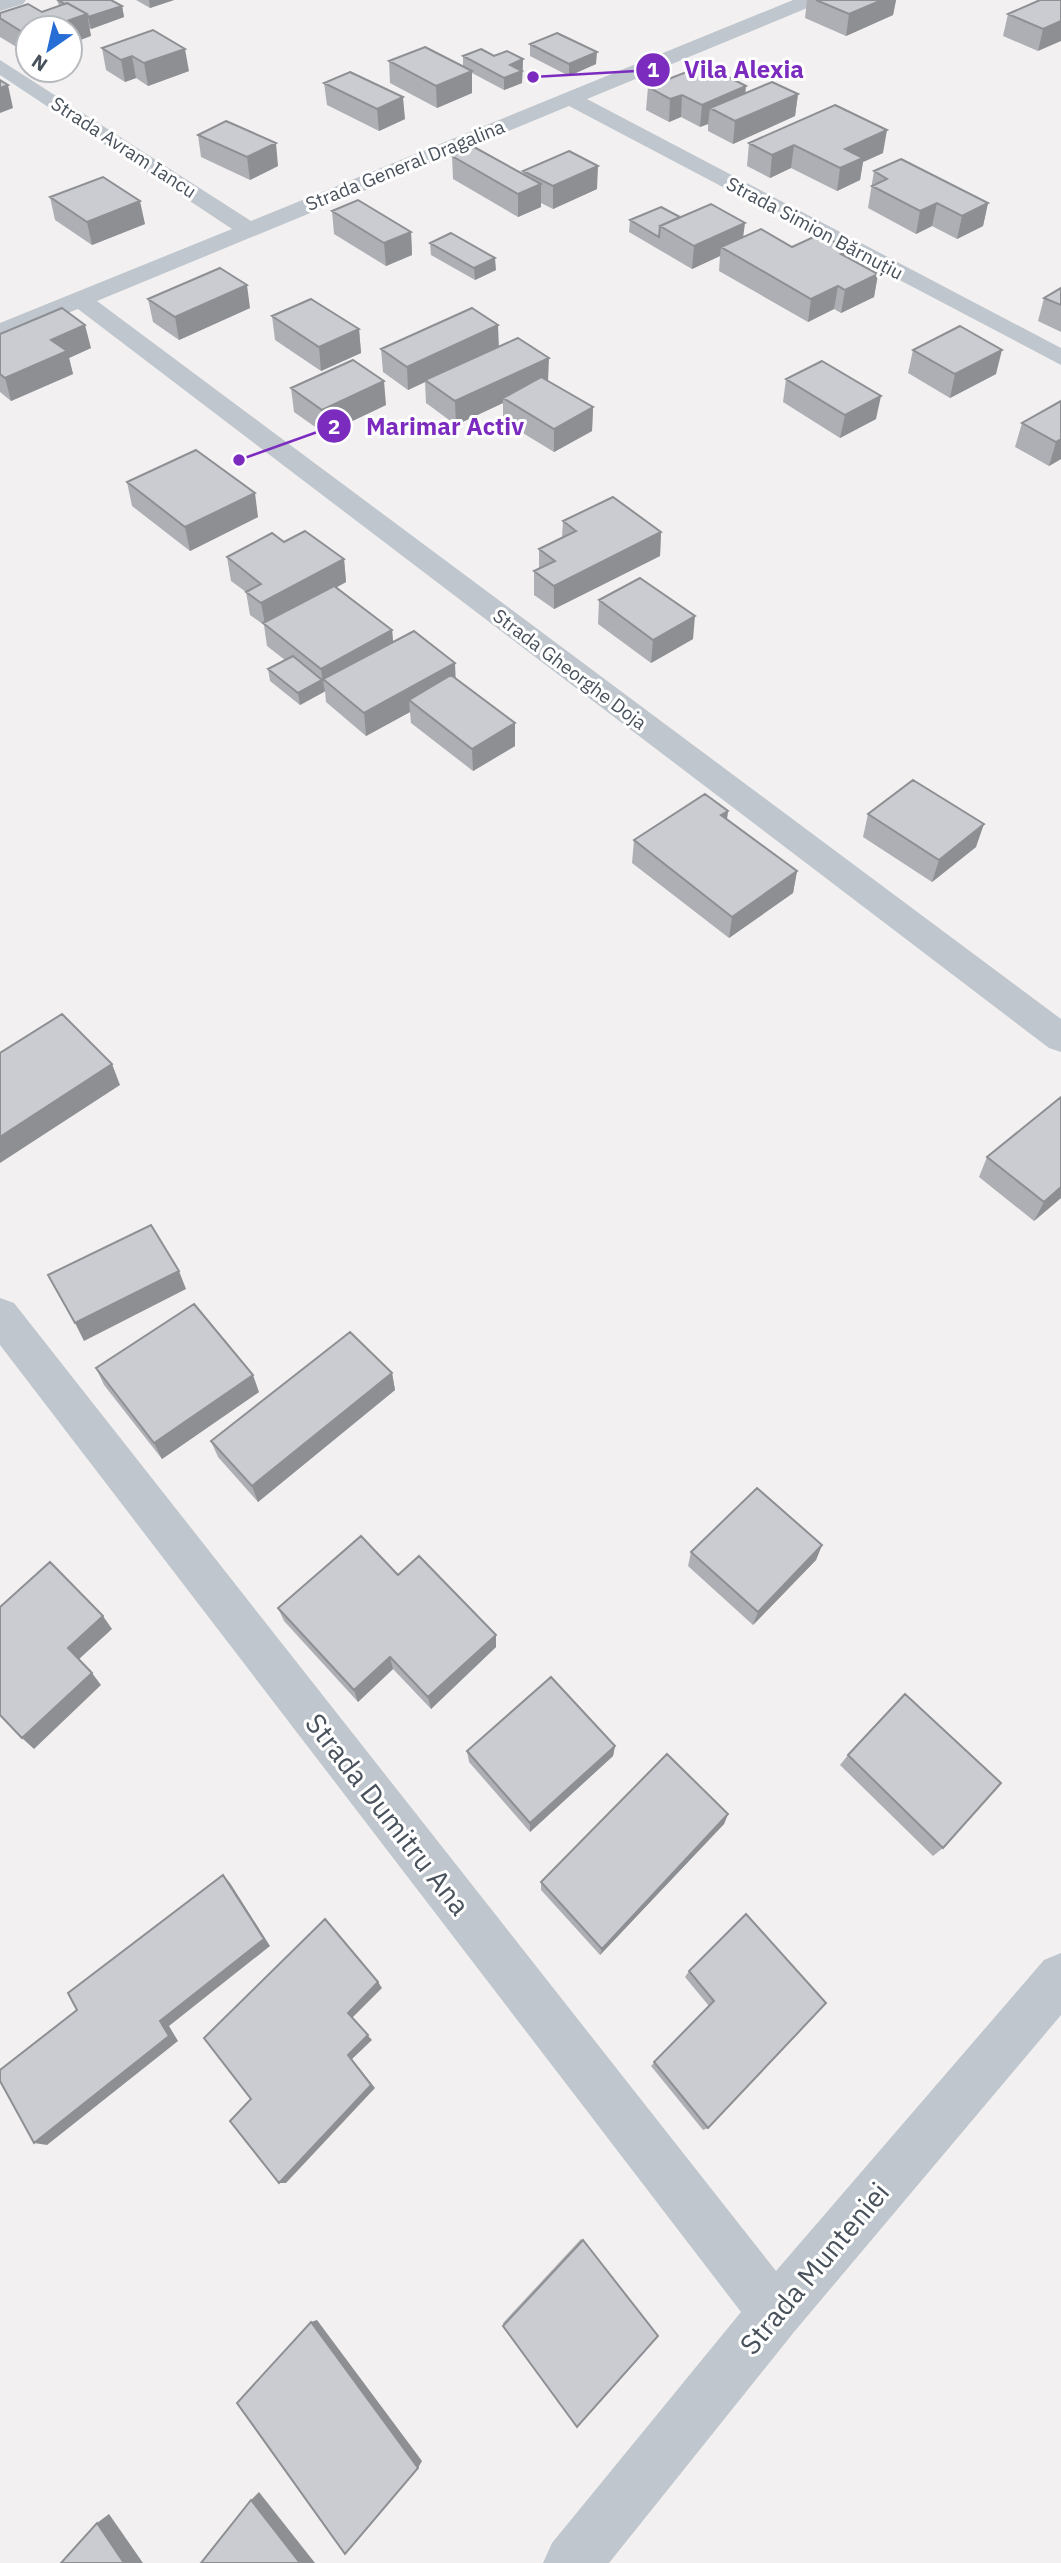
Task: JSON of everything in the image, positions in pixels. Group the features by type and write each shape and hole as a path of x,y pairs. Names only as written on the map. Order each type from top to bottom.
{"street":[{"path":"0,5 16,0"},
{"name":"Strada General Dragalina","path":"0,332 810,0"},
{"name":"Strada Avram Iancu","path":"0,66 248,229"},
{"name":"Strada Simion Bărnuțiu","path":"569,98 1061,358"},
{"name":"Strada Gheorghe Doja","path":"80,299 1061,1038"},
{"name":"Strada Dumitru Ana","path":"0,1315 775,2313"},
{"name":"Strada Munteniei","path":"572,2563 775,2313 1061,1977"}],"building":[{"path":"58,0 111,0 122,6 88,17 87,14"},
{"path":"816,0 882,0 849,14"},
{"path":"1040,0 1061,0 1061,21 1043,29 1008,14"},
{"path":"67,3 87,14 14,14 14,27 0,18 0,13 28,4 42,12"},
{"path":"153,30 185,49 144,63 132,56 121,60 102,48"},
{"path":"557,33 597,52 569,64 530,44"},
{"path":"425,47 472,71 436,86 389,61"},
{"path":"481,49 494,56 507,51 523,59 510,65 522,71 504,78 463,56"},
{"path":"711,68 746,86 702,105 682,95 670,99 648,87 689,71 695,74"},
{"path":"350,72 403,97 377,109 324,83"},
{"path":"0,80 8,85 0,88"},
{"path":"772,82 798,94 735,121 710,108"},
{"path":"835,105 887,130 845,149 863,158 840,168 794,145 772,155 749,143"},
{"path":"226,121 276,143 247,157 198,135"},
{"path":"474,147 541,184 518,194 452,156"},
{"path":"569,151 598,166 553,186 523,171"},
{"path":"901,159 988,203 962,216 937,203 920,211 872,186 887,179 874,171"},
{"path":"103,177 140,201 87,222 50,197"},
{"path":"358,200 411,232 384,243 332,211"},
{"path":"711,204 745,223 694,246 660,226"},
{"path":"661,207 680,217 660,226 659,237 630,220"},
{"path":"761,229 792,247 820,234 850,250 841,254 878,274 845,290 838,286 811,299 721,247"},
{"path":"451,233 495,258 474,268 430,243"},
{"path":"220,268 247,285 175,317 148,299"},
{"path":"1061,288 1061,305 1044,298"},
{"path":"311,299 359,329 319,347 272,316"},
{"path":"62,308 85,325 51,340 67,351 5,378 0,374 0,334"},
{"path":"472,308 498,325 407,367 381,349"},
{"path":"960,326 1002,350 955,374 913,350"},
{"path":"518,338 549,358 455,401 425,380"},
{"path":"353,360 384,381 322,410 291,388"},
{"path":"822,361 881,396 845,415 786,379"},
{"path":"541,377 593,407 554,429 503,398"},
{"path":"1061,401 1061,439 1056,442 1022,423"},
{"path":"196,450 255,493 185,527 127,482"},
{"path":"613,497 661,532 554,586 534,571 555,561 539,549 576,531 563,521"},
{"path":"305,531 344,559 261,603 246,592 261,584 227,557 272,533 284,542"},
{"path":"640,578 695,616 653,640 599,600"},
{"path":"334,586 392,630 321,669 263,623"},
{"path":"414,631 455,663 364,713 323,679"},
{"path":"293,656 322,680 298,693 268,669"},
{"path":"451,675 515,723 472,749 409,700"},
{"path":"913,780 984,824 939,860 868,814"},
{"path":"705,794 728,811 721,815 797,871 732,917 634,840"},
{"path":"62,1014 112,1064 0,1137 0,1053"},
{"path":"1061,1097 1061,1187 1044,1202 987,1157"},
{"path":"151,1225 179,1271 75,1323 48,1275"},
{"path":"194,1304 253,1375 154,1443 96,1368"},
{"path":"350,1332 392,1373 252,1486 211,1441"},
{"path":"757,1488 822,1545 758,1612 691,1552"},
{"path":"361,1536 398,1575 419,1556 496,1635 428,1697 390,1657 354,1690 278,1608"},
{"path":"50,1562 103,1616 68,1648 92,1673 22,1738 0,1715 0,1607"},
{"path":"551,1677 615,1746 530,1823 467,1751"},
{"path":"905,1694 1001,1783 943,1848 848,1755"},
{"path":"667,1754 728,1814 602,1949 541,1882"},
{"path":"223,1875 264,1939 160,2021 169,2036 34,2143 0,2081 0,2070 77,2010 68,1993"},
{"path":"746,1914 826,2003 708,2128 654,2062 714,2001 689,1971"},
{"path":"325,1919 378,1982 348,2013 368,2035 348,2055 371,2085 279,2183 230,2121 251,2099 204,2038"},
{"path":"583,2240 658,2336 577,2427 503,2326"},
{"path":"311,2322 418,2468 345,2554 237,2403"},
{"path":"251,2500 300,2563 201,2563"},
{"path":"97,2523 124,2563 61,2563"}],"place":[{"name":"Vila Alexia","path":"533,77"},
{"name":"Marimar Activ","path":"239,460"}]}
